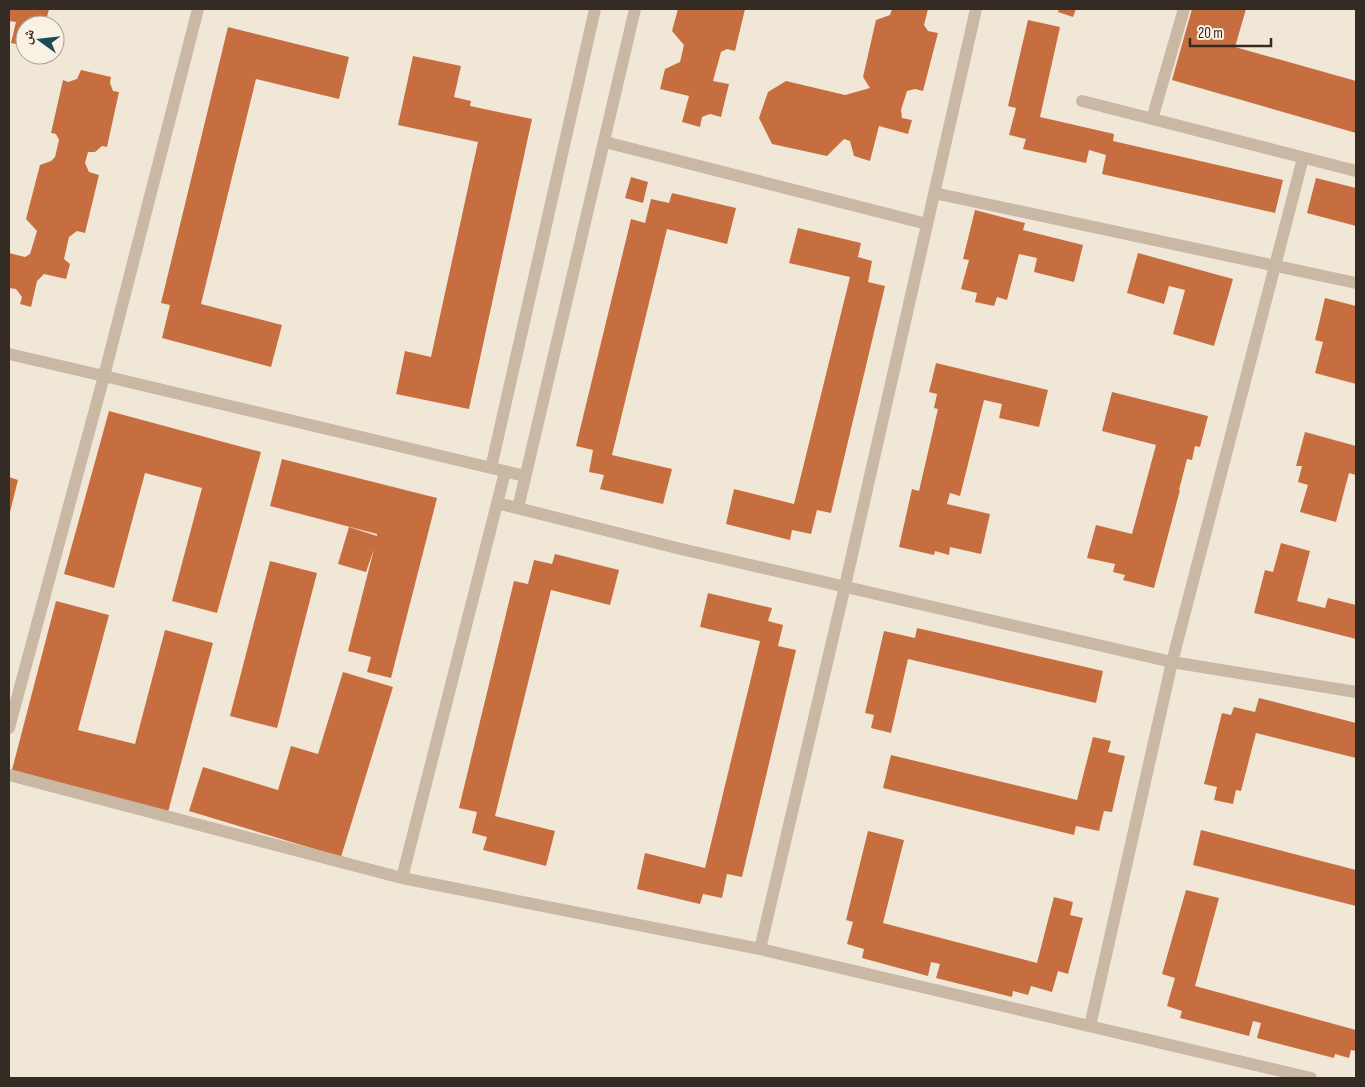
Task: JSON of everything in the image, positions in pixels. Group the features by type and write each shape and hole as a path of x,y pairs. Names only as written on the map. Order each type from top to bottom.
{"street":[{"path":"9,728 104,376 198,9"},
{"path":"491,468 595,9"},
{"path":"518,508 635,9"},
{"path":"760,949 845,586 976,9"},
{"path":"1152,119 1184,9"},
{"path":"1082,101 1356,171"},
{"path":"605,142 927,224"},
{"path":"1090,1026 1172,662 1303,158"},
{"path":"934,193 1356,283"},
{"path":"9,354 525,476"},
{"path":"402,878 505,472"},
{"path":"497,503 681,549 1172,662 1356,692"},
{"path":"9,775 402,878 760,949 1311,1078"}],"building":[{"path":"9,9 49,9 48,15 15,15 15,22 9,21"},
{"path":"678,9 745,9 735,51 727,49 721,52 713,81 729,84 721,117 710,114 702,117 700,127 682,122 689,96 660,89 665,69 680,62 684,45 672,31"},
{"path":"892,9 928,9 924,25 928,31 938,33 923,91 915,89 907,91 901,110 902,118 912,120 908,134 879,126 870,161 854,156 850,141 844,139 827,156 772,144 759,118 768,92 786,81 845,95 870,88 863,77 876,20 890,15"},
{"path":"1059,9 1076,9 1073,17 1058,12"},
{"path":"1192,9 1246,9 1235,47 1356,81 1356,133 1172,80"},
{"path":"1028,20 1060,27 1040,117 1114,134 1113,141 1283,180 1275,213 1102,174 1106,155 1089,150 1086,163 1023,149 1026,139 1009,135 1016,108 1008,106"},
{"path":"15,26 15,44 11,43"},
{"path":"228,27 349,57 339,99 256,79 201,304 282,325 271,367 162,338 170,305 161,303"},
{"path":"413,56 461,66 454,97 471,101 470,106 532,119 469,409 396,394 405,351 431,357 478,142 398,125"},
{"path":"81,70 111,77 110,83 113,91 119,92 107,147 102,146 95,152 88,152 85,163 89,172 99,175 85,233 77,231 69,237 64,259 70,264 66,279 44,274 37,281 31,307 20,304 22,297 16,289 9,288 9,253 25,257 30,254 37,231 26,219 40,165 51,161 55,157 59,140 56,134 51,133 63,80 68,82 77,79"},
{"path":"631,177 648,182 643,203 625,198"},
{"path":"1316,178 1356,188 1356,226 1307,213"},
{"path":"672,193 736,208 727,244 667,229 612,455 672,469 663,504 600,489 604,475 589,472 593,450 576,446 631,219 645,223 651,199 669,203"},
{"path":"975,210 1025,223 1023,230 1083,245 1074,282 1034,272 1037,258 1019,254 1007,300 997,297 994,306 975,302 977,293 961,289 969,260 963,259"},
{"path":"798,228 861,243 858,257 872,261 868,282 885,286 831,513 817,510 811,534 792,530 790,540 726,524 734,489 794,504 850,277 789,263"},
{"path":"1138,253 1233,279 1214,346 1173,334 1185,290 1169,286 1164,304 1127,293"},
{"path":"1325,298 1356,306 1356,384 1315,373 1323,342 1315,340"},
{"path":"936,363 1048,390 1039,427 999,418 1002,404 984,400 960,496 950,493 947,504 990,514 981,554 950,547 949,555 935,551 934,555 899,547 912,489 919,491 938,409 934,408 937,394 929,392"},
{"path":"1112,392 1208,416 1200,447 1195,446 1192,460 1187,459 1154,588 1123,580 1125,575 1113,572 1115,564 1087,558 1096,525 1132,534 1156,445 1102,431"},
{"path":"109,411 261,452 217,613 172,601 202,488 145,473 114,588 64,574"},
{"path":"1305,432 1356,446 1356,475 1349,473 1336,522 1300,512 1308,485 1298,482 1302,466 1296,466"},
{"path":"282,459 437,498 391,678 367,672 371,657 348,651 374,549 366,572 338,564 349,527 377,536 377,534 270,506"},
{"path":"9,477 18,480 9,516"},
{"path":"1281,543 1310,551 1297,601 1325,608 1328,598 1356,605 1356,639 1254,613 1265,570 1273,572"},
{"path":"555,554 619,570 610,605 551,590 495,816 555,831 546,866 483,850 487,837 472,833 477,812 459,808 514,581 528,584 534,560 552,564"},
{"path":"270,561 317,573 277,728 230,716"},
{"path":"708,593 772,608 768,621 783,625 778,646 796,650 742,877 727,874 722,898 703,894 700,904 637,889 645,853 705,868 760,641 700,627"},
{"path":"56,601 109,615 78,730 135,744 165,630 213,643 168,812 12,770"},
{"path":"917,628 1103,671 1096,703 908,659 891,733 871,728 874,715 865,713 884,631 915,638"},
{"path":"343,672 393,687 341,857 189,811 203,767 278,790 291,746 318,754"},
{"path":"1259,698 1356,723 1356,758 1256,733 1241,791 1236,790 1233,804 1214,800 1217,787 1204,784 1222,713 1231,715 1234,707 1255,712"},
{"path":"1093,737 1111,741 1108,752 1125,756 1112,812 1104,811 1099,831 1076,826 1074,835 883,788 891,755 1077,800"},
{"path":"1201,830 1356,870 1356,906 1193,865"},
{"path":"868,831 904,840 883,923 1037,963 1054,897 1073,902 1070,915 1083,918 1068,974 1058,971 1052,992 1031,986 1028,995 1013,991 1012,997 936,978 940,964 931,962 928,976 862,958 864,949 847,944 853,922 846,920"},
{"path":"1186,890 1219,898 1195,986 1356,1030 1356,1051 1351,1050 1349,1058 1335,1054 1334,1058 1257,1038 1261,1023 1253,1021 1249,1036 1180,1018 1182,1011 1167,1006 1175,978 1162,974"}]}
